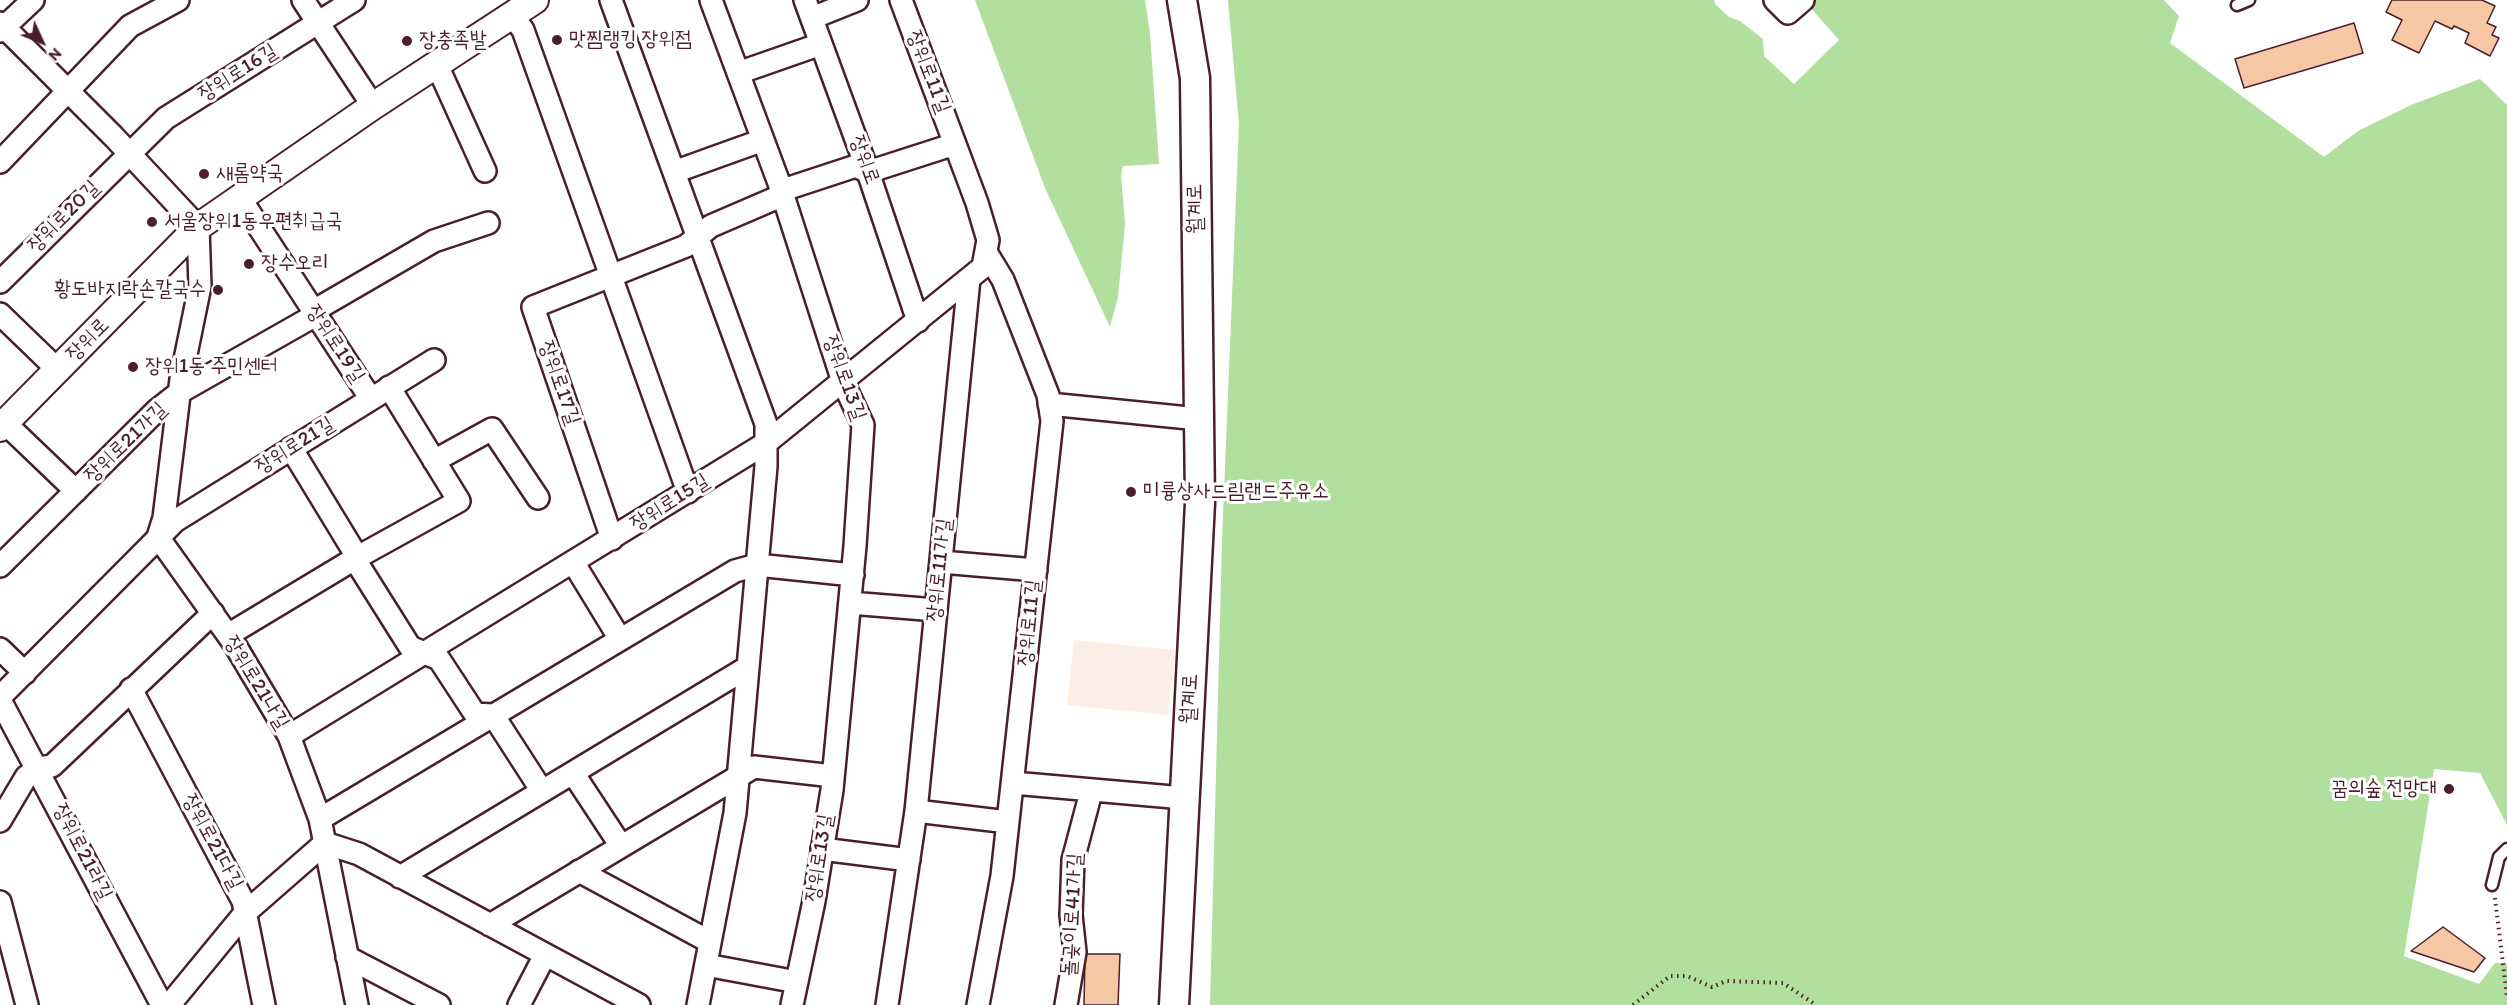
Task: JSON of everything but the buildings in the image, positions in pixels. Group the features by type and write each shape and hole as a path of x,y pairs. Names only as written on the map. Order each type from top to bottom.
{"main road":[{"name":"월계로","path":"1174,1005 1200,502 1195,78 1182,0"}],"street":[{"path":"33,0 1,27 129,153 198,227 200,286 180,392 164,518 159,537"},
{"path":"0,162 130,26 178,0"},
{"path":"303,0 373,106"},
{"name":"장위로16길","path":"129,153 165,118 354,0"},
{"name":"장위로","path":"76,491 3,425 198,227 373,106 535,0"},
{"path":"611,0 766,424 757,565 735,813 698,1005"},
{"name":"장위로13길","path":"711,0 783,195 843,382 863,425 853,574 833,776 822,849 792,1005"},
{"path":"808,9 857,0"},
{"name":"장위로11길","path":"901,0 988,240 986,252 1003,280 1049,404 1052,421 1002,876 978,1005"},
{"path":"1775,0 1788,13 1803,0"},
{"name":"장위로","path":"808,9 868,172 918,321"},
{"path":"512,15 523,30 688,492"},
{"path":"738,73 821,44"},
{"path":"437,65 485,171"},
{"path":"674,172 763,140"},
{"path":"611,276 686,246 711,226 783,195 789,188 855,166 868,172 955,144"},
{"name":"장위로20길","path":"0,282 129,153"},
{"name":"장위로19길","path":"240,198 370,399"},
{"name":"장위로21가길","path":"0,566 158,410 180,392 307,320 322,306 434,241 488,223"},
{"path":"766,443 983,267 986,252"},
{"name":"장위로17길","path":"611,276 533,307 612,538"},
{"name":"장위로11가길","path":"886,1005 916,811 969,279"},
{"path":"0,314 58,370"},
{"name":"장위로21길","path":"0,699 175,521 434,360"},
{"name":"장위로19길","path":"228,635 356,558 459,501 389,387"},
{"path":"1049,404 1198,419"},
{"path":"434,460 492,429 538,498"},
{"name":"장위로15길","path":"289,736 766,443"},
{"path":"291,448 356,558 358,566 410,647 422,654 439,659 475,714 493,715"},
{"name":"장위로21나길","path":"159,537 228,635 289,736 320,819 357,1005"},
{"path":"573,562 620,639"},
{"path":"941,562 1036,570"},
{"path":"320,819 735,571 757,565 853,574"},
{"path":"850,603 936,610"},
{"path":"0,821 26,777 38,768 52,766 213,613"},
{"path":"0,649 25,673"},
{"path":"400,877 748,667"},
{"name":"장위로21다길","path":"131,689 243,901 264,1005"},
{"name":"장위로21라길","path":"0,699 162,1005"},
{"path":"493,715 542,791"},
{"path":"490,925 754,767 833,776"},
{"path":"573,773 621,846"},
{"path":"1013,783 1091,792 1184,798"},
{"name":"돌곶이로41가길","path":"1066,1005 1075,952 1071,915 1073,860 1091,792"},
{"path":"916,811 1008,822"},
{"path":"172,1005 175,998 245,913 325,843 358,854 639,1005"},
{"path":"822,849 909,860"},
{"path":"579,871 710,942"},
{"path":"0,902 27,1005"},
{"path":"519,1005 545,955"},
{"path":"347,957 439,1005"},
{"path":"706,965 797,982"}],"lane":[{"path":"2237,5 2249,0"},
{"path":"2492,885 2499,857 2507,849"}],"path":[{"path":"2492,885 2504,940 2507,997"},
{"path":"1634,1005 1670,976 1687,976 1712,987 1726,981 1783,983 1816,1005"}],"shaded area":[{"path":"1074,640 1175,650 1168,715 1067,705"}],"green space":[{"path":"975,0 1145,0 1150,33 1159,164 1123,166 1121,174 1125,224 1118,297 1110,327 1045,188"},
{"path":"1228,0 1714,0 1715,4 1729,17 1740,21 1763,39 1764,56 1794,84 1839,40 1808,5 1815,0 2164,0 2179,16 2170,43 2324,157 2358,131 2411,105 2480,79 2507,105 2507,825 2480,773 2434,769 2404,956 2479,984 2495,963 2507,963 2507,1005 1210,1005 1222,541 1239,124"}],"place":[{"name":"맛찜랭킹 장위점","path":"557,40"},
{"name":"장충족발","path":"407,41"},
{"name":"새롬약국","path":"204,174"},
{"name":"서울장위1동우편취급국","path":"152,222"},
{"name":"장수오리","path":"249,264"},
{"name":"황도바지락손칼국수","path":"218,290"},
{"name":"장위1동 주민센터","path":"133,367"},
{"name":"미륭상사드림랜드주유소","path":"1131,492"},
{"name":"꿈의숲 전망대","path":"2449,789"}]}
